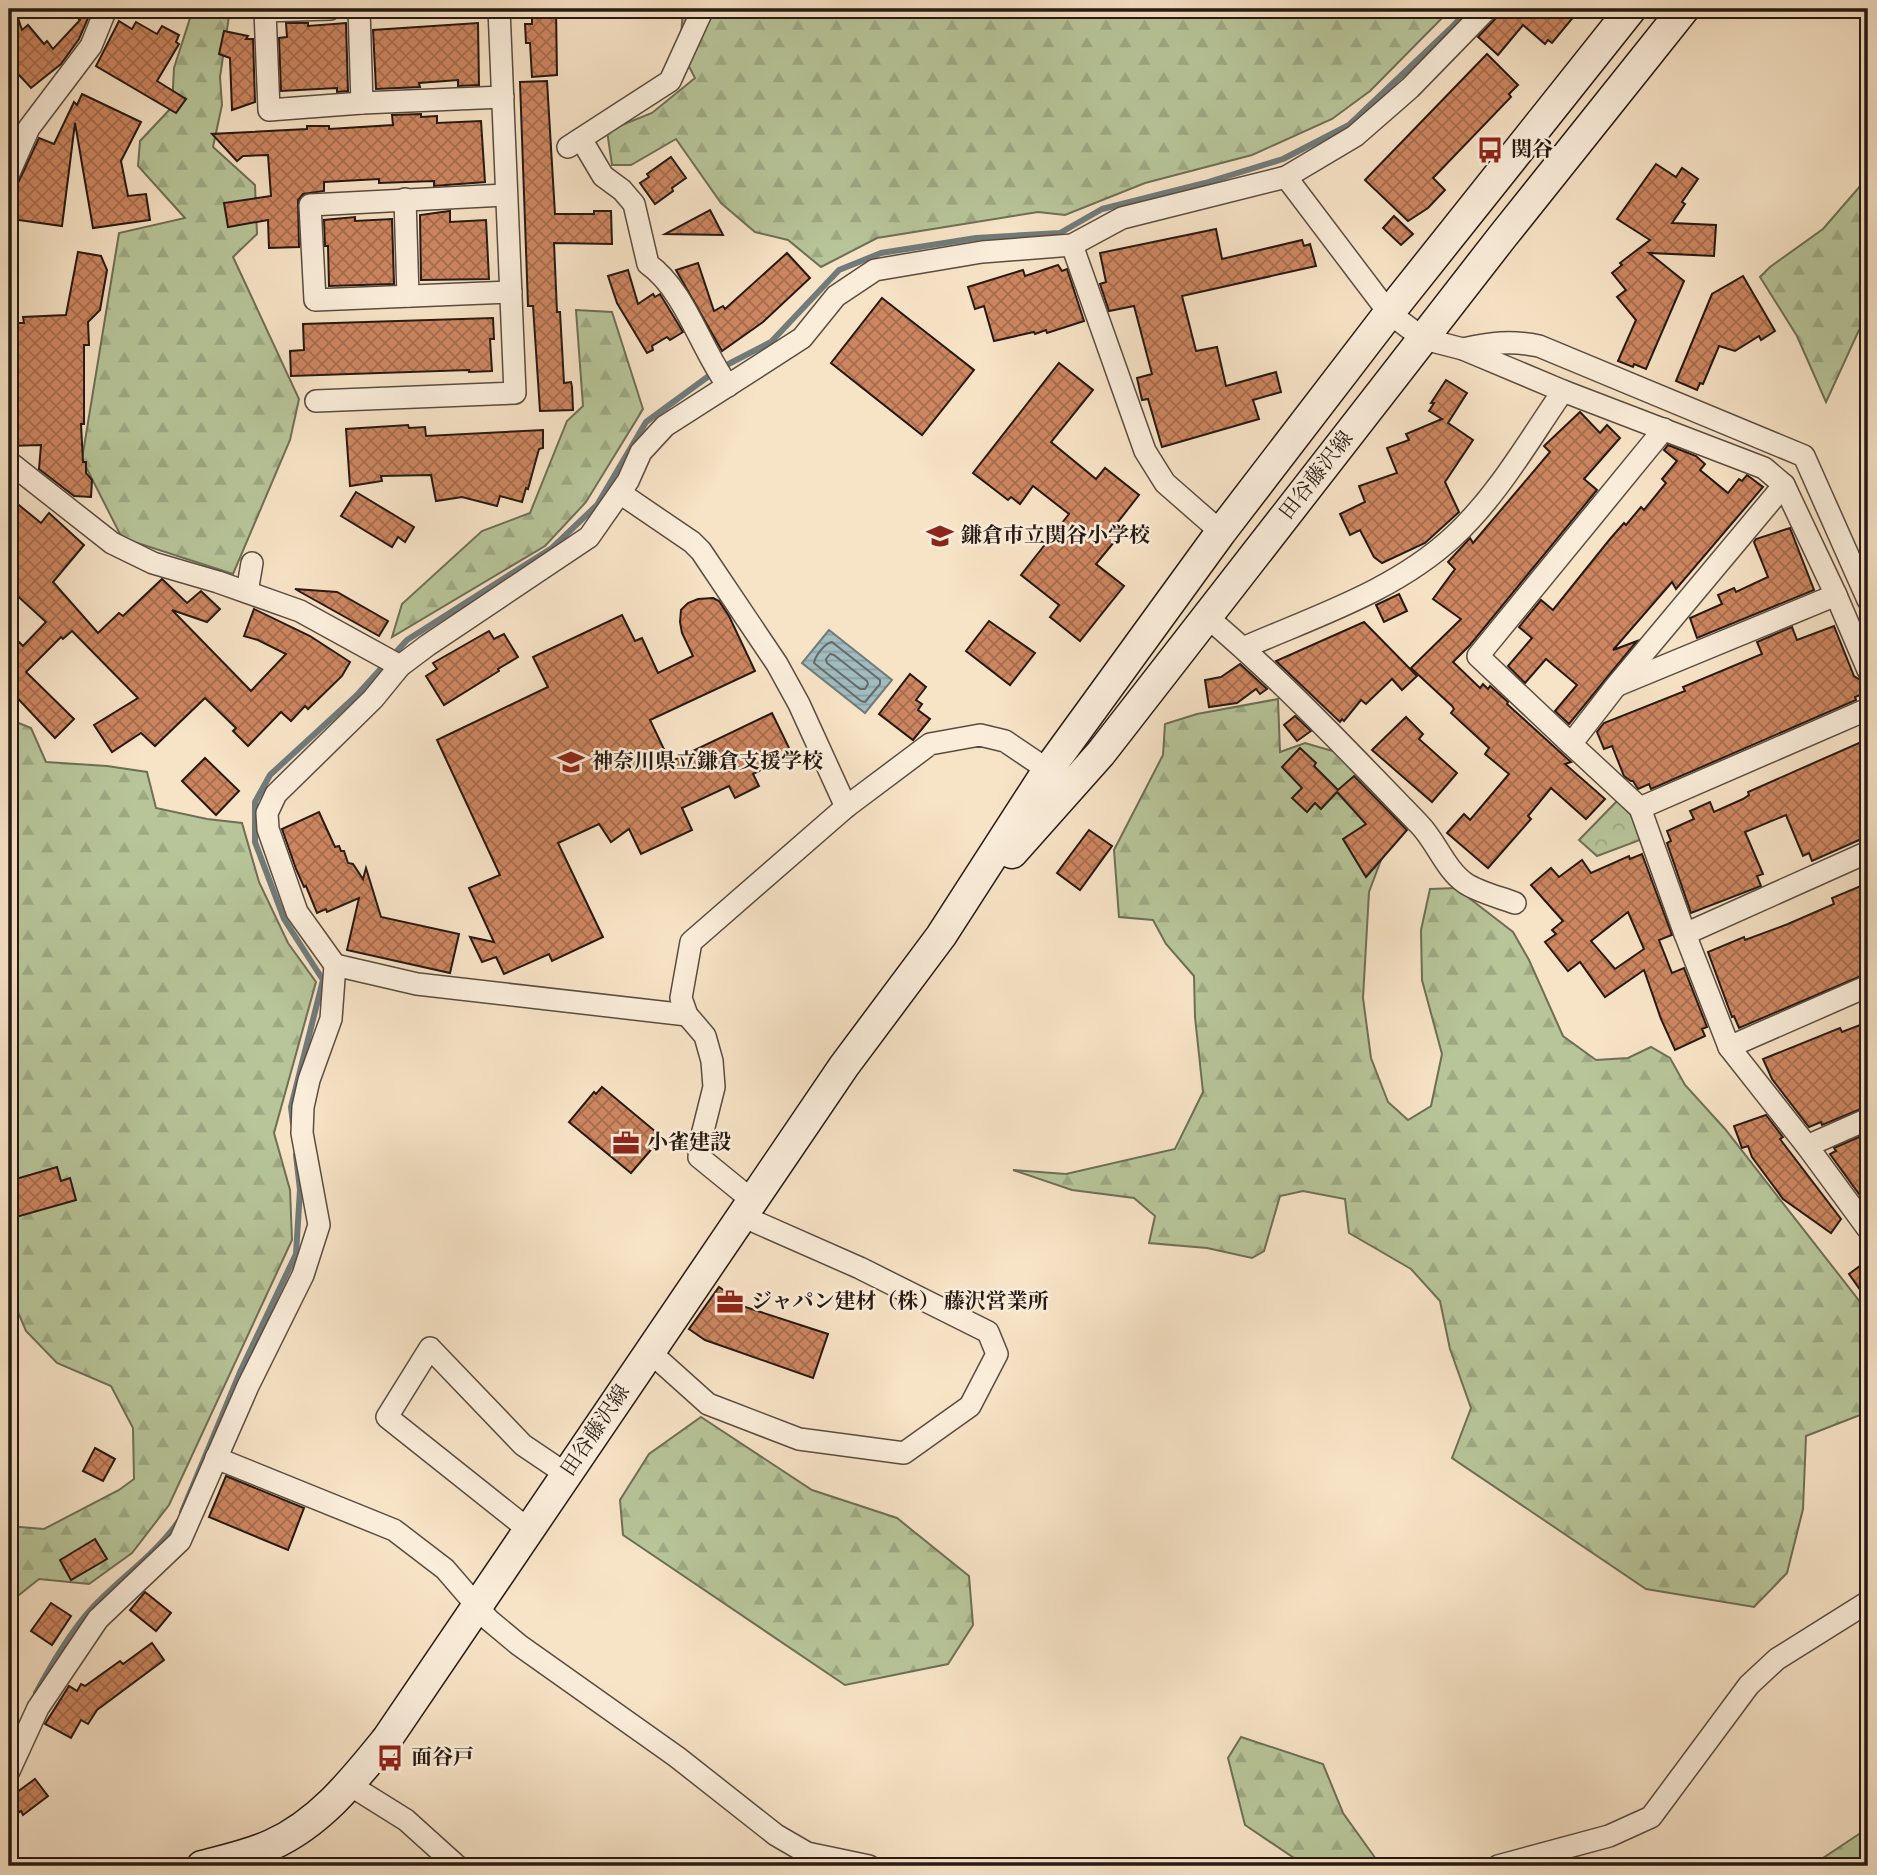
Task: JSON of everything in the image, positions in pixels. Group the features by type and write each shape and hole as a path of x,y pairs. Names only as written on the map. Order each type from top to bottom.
{"main road":[{"name":"田谷藤沢線","path":"202,1866 270,1846 317,1817 350,1785 415,1701 844,1066 941,936 1048,770 1221,532 1389,313 1631,9"},
{"name":"田谷藤沢線","path":"941,936 1088,766 1208,617 1502,237 1684,9"}],"street":[{"path":"9,173 29,128 91,46 106,9"},
{"path":"330,9 265,11 269,110 503,97"},
{"path":"359,9 362,103"},
{"path":"316,401 515,403 499,9"},
{"path":"703,9 670,81 575,143 603,176 622,190 634,204 648,264 674,294 726,383"},
{"path":"9,1771 38,1708 98,1619 180,1541 248,1386 303,1275 319,1225 302,1133 303,1107 309,1080 331,1019 335,965 297,912 268,829 267,813 276,794 364,709 400,666 589,537 620,493 642,452 665,426 726,383 803,338 836,296 875,270 982,253 1072,245 1122,218 1286,177 1355,136 1410,88 1487,9"},
{"path":"1286,177 1389,313 1424,339 1463,349 1563,391 1764,468 1784,485 1868,670"},
{"path":"505,195 405,198 310,205 315,300 511,292"},
{"path":"405,198 408,296"},
{"path":"1072,245 1145,452 1165,483 1221,532"},
{"path":"1463,349 1514,341 1539,346 1804,456 1868,600"},
{"path":"1243,648 1374,592 1415,567 1455,536 1496,488 1563,391"},
{"path":"1664,429 1478,656 1640,808 1729,1046 1868,1229"},
{"path":"9,462 112,543 153,563 300,611 400,666"},
{"path":"1571,744 1784,485"},
{"path":"620,493 701,551 777,664 799,704 846,807"},
{"path":"247,592 252,563"},
{"path":"1616,686 1836,595"},
{"path":"1208,617 1306,708 1431,836 1465,883 1515,903"},
{"path":"1640,808 1868,709"},
{"path":"650,1352 708,1404 799,1438 904,1453 970,1406 996,1354 988,1332 748,1208 699,1157 714,1087 705,1036 687,1015 681,998 691,942 846,807 930,744 980,735 1005,741 1054,773 1088,766"},
{"path":"1685,934 1868,852"},
{"path":"335,965 417,984 687,1015"},
{"path":"1729,1046 1868,986"},
{"path":"1807,1146 1868,1119"},
{"path":"529,1530 387,1417 430,1348 523,1445 566,1474"},
{"path":"216,1458 394,1530 445,1569 477,1606 519,1645 677,1757 776,1835 807,1853 869,1866"},
{"path":"1498,1866 1609,1836 1651,1817 1749,1685 1777,1659 1868,1602"},
{"path":"350,1785 406,1820 457,1866"}],"green space":[{"path":"193,9 230,9 220,77 222,105 213,147 255,185 257,234 233,257 299,399 290,440 233,574 122,538 82,459 119,233 185,218 138,166 140,141 172,107 174,68"},
{"path":"683,9 1451,9 1370,91 1332,119 1252,155 1145,183 1065,215 1038,212 877,238 821,267 788,240 755,232 721,203 676,139 631,165 612,165 607,131 652,113 695,78 680,49"},
{"path":"1868,177 1868,326 1859,330 1826,402 1797,336 1760,277 1823,229"},
{"path":"576,310 612,312 643,409 586,502 545,546 392,637 402,604 482,531 530,513 567,421 583,406"},
{"path":"1278,699 1280,752 1305,743 1336,752 1398,815 1369,892 1363,998 1371,1058 1388,1102 1408,1120 1431,1106 1442,1054 1422,980 1421,930 1430,889 1456,888 1513,932 1529,960 1563,1036 1596,1060 1628,1058 1651,1047 1670,1058 1685,1085 1725,1129 1868,1312 1868,1425 1860,1415 1806,1436 1803,1509 1787,1573 1754,1607 1646,1589 1452,1458 1471,1408 1450,1349 1440,1301 1411,1269 1349,1233 1345,1199 1303,1191 1280,1196 1264,1251 1252,1258 1207,1248 1149,1243 1155,1216 1134,1198 1072,1190 1013,1170 1066,1174 1175,1149 1203,1092 1195,1017 1194,976 1166,944 1153,920 1119,917 1114,850 1163,755 1165,724 1197,714"},
{"path":"9,719 31,728 46,762 147,772 156,808 242,823 259,882 288,943 316,982 274,1133 290,1190 292,1240 169,1505 132,1553 89,1584 39,1579 9,1603 9,1526 44,1529 119,1490 134,1479 133,1428 111,1386 57,1363 26,1331 9,1291"},
{"path":"1617,801 1632,816 1640,840 1597,856 1579,840"},
{"path":"701,1417 812,1490 897,1518 969,1576 973,1625 948,1664 845,1685 623,1535 620,1500 649,1454"},
{"path":"1241,1737 1323,1764 1343,1813 1381,1866 1297,1860 1245,1825 1228,1758"},
{"path":"1868,1828 1868,1866 1811,1866"}],"water":[{"path":"829,630 892,680 865,713 802,663"}],"building":[{"path":"9,9 15,9 22,30 28,25 44,44 47,41 53,49 80,20 68,9 92,9 79,39 61,64 31,88 9,64"},
{"path":"532,9 556,9 557,75 532,77 530,43 526,43 525,24 532,24"},
{"path":"1502,9 1580,9 1552,43 1548,40 1545,44 1523,25 1498,55 1478,37"},
{"path":"119,21 132,29 136,22 157,34 162,26 179,35 176,42 179,44 157,81 186,99 176,113 96,66"},
{"path":"286,23 308,23 308,26 346,23 348,91 337,92 337,88 281,91 279,38 287,37"},
{"path":"478,23 479,85 458,86 458,80 419,83 420,87 376,89 373,30"},
{"path":"224,31 253,39 255,102 232,110 230,58 219,54"},
{"path":"1487,54 1518,85 1509,94 1511,97 1433,178 1445,190 1428,208 1408,221 1365,180"},
{"path":"547,81 555,214 611,211 612,244 554,243 564,383 571,382 573,410 540,411 533,306 528,306 520,82"},
{"path":"82,94 141,122 121,161 128,196 146,194 150,220 93,228 75,123 62,226 11,219 18,183 39,138 54,144 74,102 77,105"},
{"path":"421,114 421,117 437,116 437,123 481,121 485,182 434,186 434,181 379,183 379,179 324,182 324,191 303,194 298,200 299,247 269,248 268,220 228,227 224,203 271,196 268,155 243,156 237,161 212,134 307,129 307,126 329,126 329,129 393,125 392,115"},
{"path":"671,157 686,178 655,204 640,183 649,177 647,174"},
{"path":"1656,164 1676,177 1682,168 1698,179 1672,223 1716,225 1714,256 1649,253 1684,281 1646,369 1618,361 1636,320 1617,297 1626,290 1612,273 1622,265 1620,263 1650,240 1617,219"},
{"path":"710,210 723,235 665,234"},
{"path":"450,211 450,222 486,220 489,279 421,280 420,215"},
{"path":"1394,216 1413,234 1401,245 1383,228"},
{"path":"355,217 355,221 392,219 394,284 329,286 324,220"},
{"path":"1216,229 1222,259 1302,240 1304,246 1310,244 1316,266 1182,296 1196,351 1217,347 1226,386 1276,372 1281,392 1253,400 1259,419 1162,447 1148,399 1142,400 1137,378 1152,374 1134,306 1109,311 1100,284 1106,282 1100,253"},
{"path":"78,252 101,256 107,270 100,310 88,322 89,345 84,345 84,424 81,424 83,462 86,462 86,473 92,480 91,497 74,496 39,469 41,445 9,446 9,368 13,368 10,323 24,323 23,317 66,315"},
{"path":"787,253 810,278 763,322 722,351 676,270 698,263 714,311 723,306 725,309"},
{"path":"1058,265 1062,271 1067,269 1084,321 1047,333 1046,330 994,341 984,306 975,309 968,287 1023,270 1025,276"},
{"path":"628,270 638,304 653,294 655,297 660,294 683,332 670,340 667,337 652,346 653,350 647,353 617,303 608,276"},
{"path":"1743,276 1775,331 1761,340 1759,336 1735,351 1719,346 1703,384 1700,383 1697,390 1676,381 1712,294"},
{"path":"882,298 974,370 922,435 831,363"},
{"path":"493,318 494,339 490,339 492,371 291,376 290,351 304,350 303,324"},
{"path":"1059,363 1093,390 1051,442 1096,479 1105,468 1139,495 1107,536 1114,542 1096,564 1124,586 1080,641 1050,617 1059,605 1021,575 1069,514 1033,486 1020,504 1011,497 1008,500 973,473"},
{"path":"1446,380 1467,393 1448,423 1473,440 1445,482 1459,512 1425,543 1382,563 1374,557 1360,530 1350,535 1340,514 1365,502 1359,486 1397,473 1387,448 1409,440 1406,434 1442,419 1429,411"},
{"path":"1580,412 1600,433 1607,425 1620,438 1584,479 1597,490 1470,645 1453,662 1480,688 1483,684 1488,689 1490,686 1508,702 1507,704 1571,762 1565,764 1605,799 1586,819 1551,788 1528,816 1531,819 1488,868 1447,833 1464,814 1470,820 1509,774 1485,754 1489,748 1451,713 1454,709 1452,706 1411,668 1461,619 1433,599 1455,569 1448,562 1470,538 1473,543 1550,452 1544,446"},
{"path":"408,425 409,428 425,427 426,436 543,430 543,448 539,449 522,502 500,496 497,506 462,497 436,501 431,475 381,476 382,481 350,486 346,429"},
{"path":"1668,445 1696,456 1705,464 1700,470 1728,493 1739,479 1742,481 1747,475 1763,487 1676,589 1672,582 1613,650 1637,641 1569,724 1555,711 1577,685 1546,659 1525,683 1508,666 1532,638 1519,627 1541,600 1553,610 1624,523 1626,525 1641,507 1644,510 1666,483 1662,479 1677,461 1664,450"},
{"path":"356,492 414,527 405,542 398,537 392,547 341,516"},
{"path":"9,497 41,523 49,513 84,545 53,582 98,633 119,613 123,616 162,579 187,603 201,591 220,609 207,622 172,610 251,691 286,654 244,636 254,609 310,636 350,662 342,676 308,709 305,706 291,721 281,712 248,746 233,731 236,728 205,698 155,746 141,733 112,752 94,725 138,698 72,631 63,639 61,637 26,672 74,719 55,738 9,689 9,632 23,646 46,622 9,588"},
{"path":"1790,528 1814,590 1697,638 1690,618 1722,604 1718,595 1734,588 1736,592 1768,577 1754,542 1756,539"},
{"path":"295,589 337,592 388,621 379,636"},
{"path":"1399,594 1407,611 1384,622 1376,605"},
{"path":"713,598 719,601 729,616 755,671 650,720 670,762 772,713 792,754 753,774 759,786 735,798 729,786 682,808 692,830 641,854 629,829 611,842 599,824 558,843 603,937 552,961 549,954 504,974 496,957 482,962 470,937 494,942 469,888 500,875 437,740 548,687 533,657 622,615 635,641 642,638 658,673 693,656 682,633 681,610 698,599"},
{"path":"989,621 1035,653 1010,685 966,651"},
{"path":"1364,622 1417,676 1402,690 1392,679 1366,704 1361,700 1344,721 1342,719 1340,722 1276,661"},
{"path":"1834,626 1854,676 1860,680 1865,693 1855,697 1856,700 1651,789 1649,784 1638,789 1633,781 1624,776 1612,746 1604,749 1597,732 1604,723 1685,691 1683,687 1762,654 1757,642 1792,627 1797,640"},
{"path":"489,631 494,639 504,634 518,657 444,705 426,676 437,669 433,663"},
{"path":"1240,664 1267,689 1260,694 1256,689 1237,703 1209,707 1205,680 1221,677"},
{"path":"910,674 926,687 916,700 922,704 918,710 930,719 913,740 879,714"},
{"path":"1295,716 1311,731 1297,741 1284,725"},
{"path":"1406,717 1423,734 1419,739 1457,773 1432,802 1372,750"},
{"path":"1868,739 1868,836 1812,861 1809,853 1803,856 1786,815 1745,832 1763,874 1757,876 1761,886 1691,913 1667,843 1671,841 1667,831 1694,819 1690,811 1710,802 1714,812 1743,799 1749,795 1748,792"},
{"path":"1300,748 1338,790 1354,776 1407,830 1366,877 1343,839 1366,824 1337,792 1321,809 1315,803 1307,812 1292,798 1302,788 1282,767"},
{"path":"205,758 239,791 216,815 182,781"},
{"path":"319,812 335,847 339,846 341,851 344,851 348,863 353,864 363,879 366,868 381,917 459,934 450,973 347,950 359,898 327,912 326,909 317,913 296,869 282,829"},
{"path":"1089,830 1112,846 1080,890 1057,873"},
{"path":"1642,854 1672,935 1659,940 1672,973 1684,968 1707,1027 1702,1029 1705,1036 1675,1050 1644,970 1605,997 1580,962 1568,971 1545,942 1556,934 1552,930 1563,921 1531,885 1551,868 1559,877 1582,860 1591,873 1629,856 1630,859","holes":["1628,912 1644,949 1615,969 1591,941"]},
{"path":"1868,883 1868,973 1739,1028 1734,1016 1732,1017 1708,952 1744,937 1745,940 1788,924 1834,904 1832,898"},
{"path":"1868,1022 1868,1106 1822,1125 1821,1122 1809,1127 1772,1079 1763,1059 1840,1028 1842,1032"},
{"path":"602,1087 662,1137 631,1173 569,1122 594,1092 596,1094"},
{"path":"1766,1115 1783,1137 1780,1139 1841,1219 1831,1233 1783,1199 1752,1157 1748,1146 1742,1148 1734,1126"},
{"path":"1868,1133 1868,1181 1859,1194 1830,1154 1836,1151 1834,1148"},
{"path":"57,1167 61,1181 70,1178 76,1200 9,1219 9,1181"},
{"path":"1868,1260 1868,1301 1849,1274"},
{"path":"719,1287 735,1298 733,1303 828,1334 813,1378 705,1340 689,1329"},
{"path":"95,1448 115,1459 103,1481 83,1471"},
{"path":"226,1476 304,1508 288,1550 209,1517"},
{"path":"95,1539 107,1559 71,1580 60,1560"},
{"path":"145,1592 171,1613 156,1631 130,1610"},
{"path":"51,1603 71,1616 52,1645 31,1631"},
{"path":"152,1643 164,1660 97,1710 88,1724 81,1720 71,1738 45,1724 69,1686 77,1691 81,1684 85,1686 120,1661 123,1664"},
{"path":"35,1779 48,1796 23,1815 21,1811 18,1813 9,1798"}],"waterway":[{"path":"293,1124 291,1107 323,980 284,919 255,842 255,802 270,775 356,696 407,640 552,548 597,505 646,422 717,370 771,342 839,270 881,253 976,238 1060,233 1102,209 1205,183 1283,159 1349,125 1469,9"},
{"path":"182,1512 241,1370 296,1254 300,1190 296,1155"},
{"path":"36,1693 59,1653 86,1615 157,1547 178,1522"}],"place":[{"name":"関谷","path":"1490,150"},
{"name":"鎌倉市立関谷小学校","path":"940,536"},
{"name":"神奈川県立鎌倉支援学校","path":"571,762"},
{"name":"小雀建設","path":"626,1143"},
{"name":"ジャパン建材（株） 藤沢営業所","path":"730,1302"},
{"name":"面谷戸","path":"390,1758"}]}
